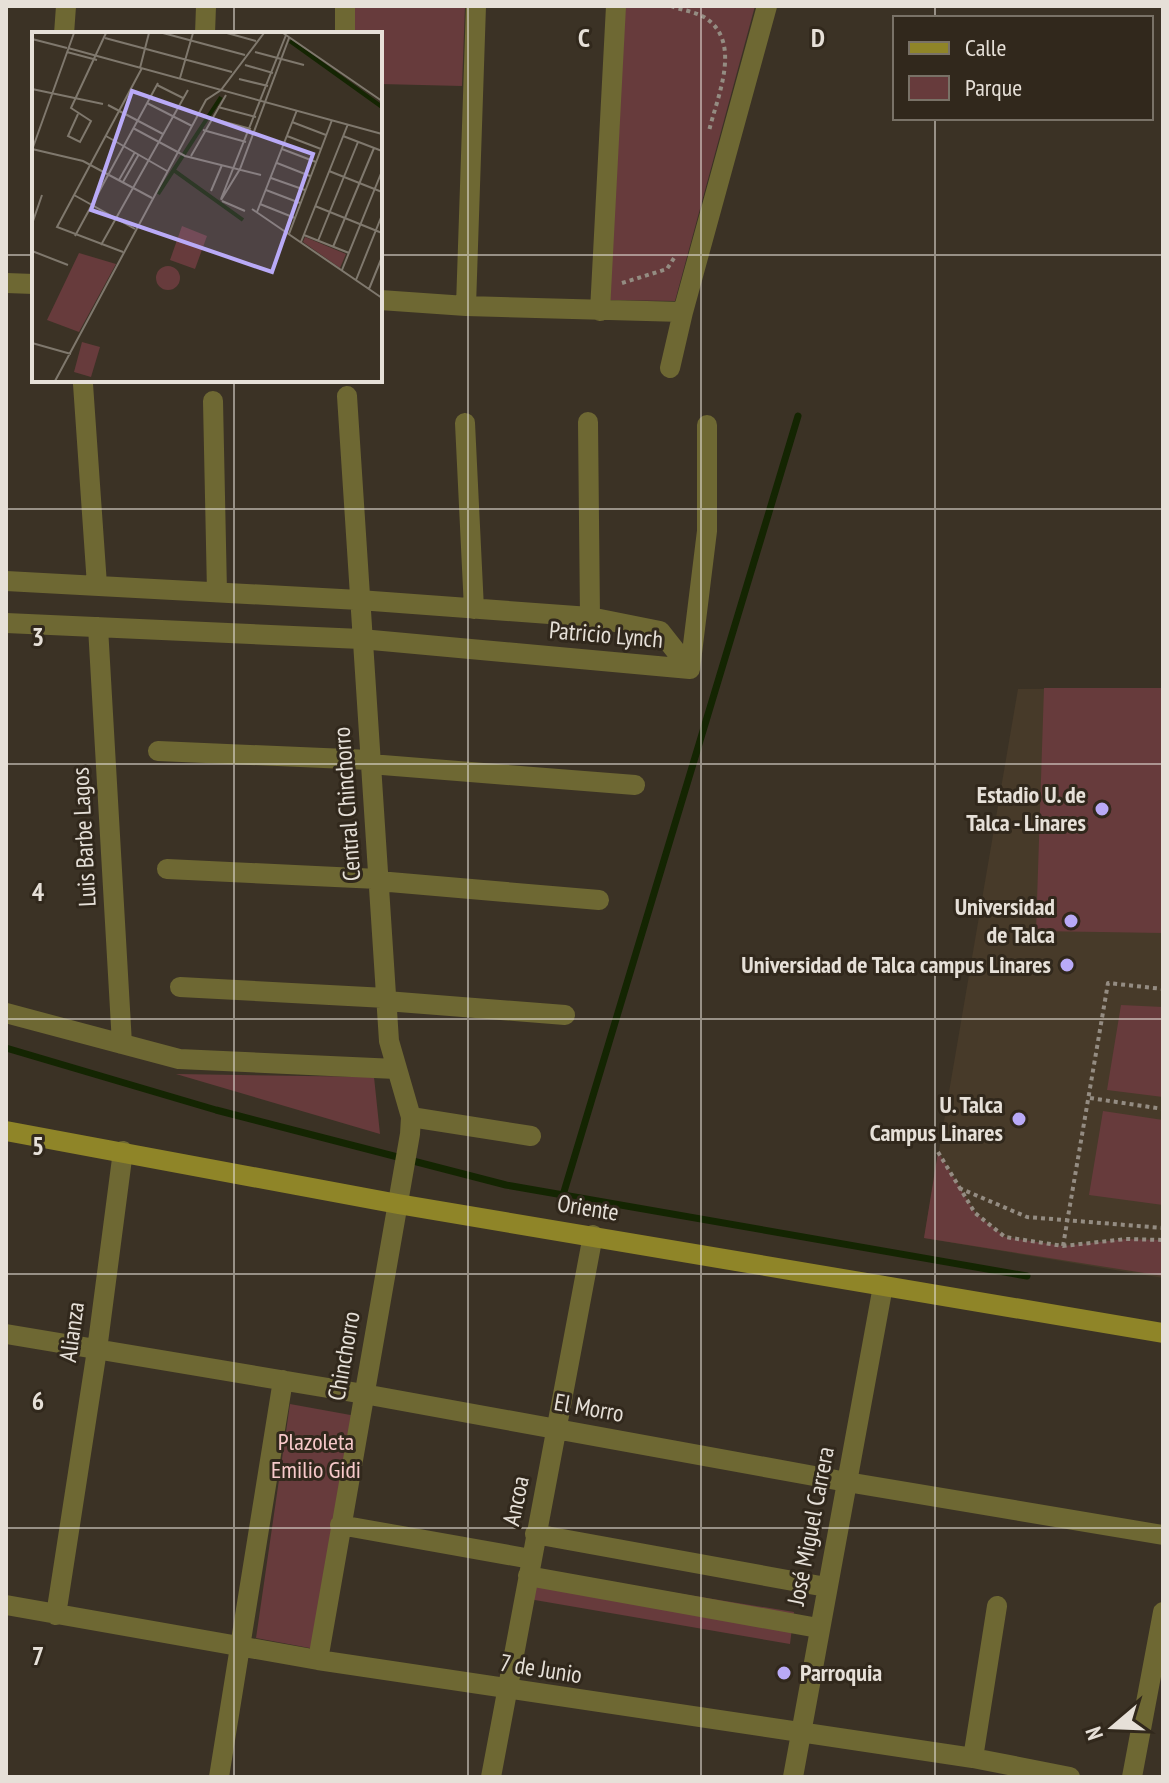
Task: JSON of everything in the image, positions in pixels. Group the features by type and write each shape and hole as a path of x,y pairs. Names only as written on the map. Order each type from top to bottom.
{"street":[{"path":"64,32 66,6"},
{"path":"205,32 206,6"},
{"path":"345,6 345,32"},
{"path":"466,306 476,6"},
{"path":"600,300 616,6"},
{"path":"670,368 767,6"},
{"path":"6,283 32,284"},
{"path":"382,300 466,306 600,300 683,312"},
{"path":"83,384 97,585"},
{"name":"Central Chinchorro","path":"347,396 390,1049 411,1125 398,1204"},
{"path":"213,401 217,592"},
{"path":"588,422 590,617"},
{"path":"465,423 474,609"},
{"path":"690,669 707,531 707,425"},
{"name":"Patricio Lynch","path":"6,581 359,600 590,617 660,631 690,669"},
{"name":"Patricio Lynch","path":"6,623 361,639 690,669"},
{"name":"Luis Barbe Lagos","path":"98,627 122,1044"},
{"path":"158,751 370,762 635,785"},
{"path":"167,869 378,880 599,900"},
{"path":"180,987 386,999 565,1015"},
{"path":"6,1013 179,1059 396,1069"},
{"path":"411,1125 531,1136"},
{"name":"Oriente","path":"6,1131 398,1204 1163,1333"},
{"name":"Alianza","path":"56,1615 97,1350 123,1151"},
{"name":"Chinchorro","path":"318,1660 398,1204"},
{"name":"Ancoa","path":"491,1777 593,1235"},
{"name":"José Miguel Carrera","path":"793,1777 883,1286"},
{"name":"El Morro","path":"6,1334 1163,1535"},
{"path":"219,1777 283,1380"},
{"path":"340,1525 818,1628"},
{"path":"535,1534 826,1587"},
{"name":"7 de Junio","path":"6,1605 318,1660 973,1758 1070,1777"},
{"path":"973,1758 997,1606"},
{"path":"1132,1777 1163,1612"}],"path":[{"path":"671,6 707,18 724,40 726,64 708,136"},
{"path":"600,300 667,269 679,251"},
{"path":"1063,1246 1108,983 1163,989"},
{"path":"1090,1098 1163,1109"},
{"path":"938,1152 975,1213 1005,1237 1063,1246 1126,1239 1163,1240"},
{"path":"957,1187 1027,1217 1163,1228"}],"shaded area":[{"name":"Universidad de Talca","path":"1163,688 1163,1278 924,1238 1018,689"}],"green space":[{"path":"354,6 465,6 462,86 382,84 382,32 354,32"},
{"path":"625,6 755,6 675,301 609,300"},
{"name":"Estadio U. de Talca - Linares","path":"1044,688 1163,688 1163,933 1036,931"},
{"path":"1121,1005 1163,1007 1163,1097 1107,1090"},
{"path":"176,1074 374,1077 380,1134"},
{"path":"1103,1111 1163,1120 1163,1205 1089,1195"},
{"path":"938,1152 975,1213 1005,1237 1063,1246 1126,1239 1163,1240 1163,1276 924,1238"},
{"name":"Plazoleta Emilio Gidi","path":"290,1404 356,1416 315,1649 256,1638"},
{"path":"534,1570 794,1612 790,1644 529,1599"}],"waterway":[{"path":"563,1195 798,416"},
{"path":"6,1048 216,1110 506,1185 1027,1276"}],"place":[{"name":"Estadio U. de Talca - Linares","path":"1102,809"},
{"name":"Universidad de Talca","path":"1071,921"},
{"name":"Universidad de Talca campus Linares","path":"1067,965"},
{"name":"U. Talca Campus Linares","path":"1019,1119"},
{"name":"Parroquia","path":"784,1673"}]}
